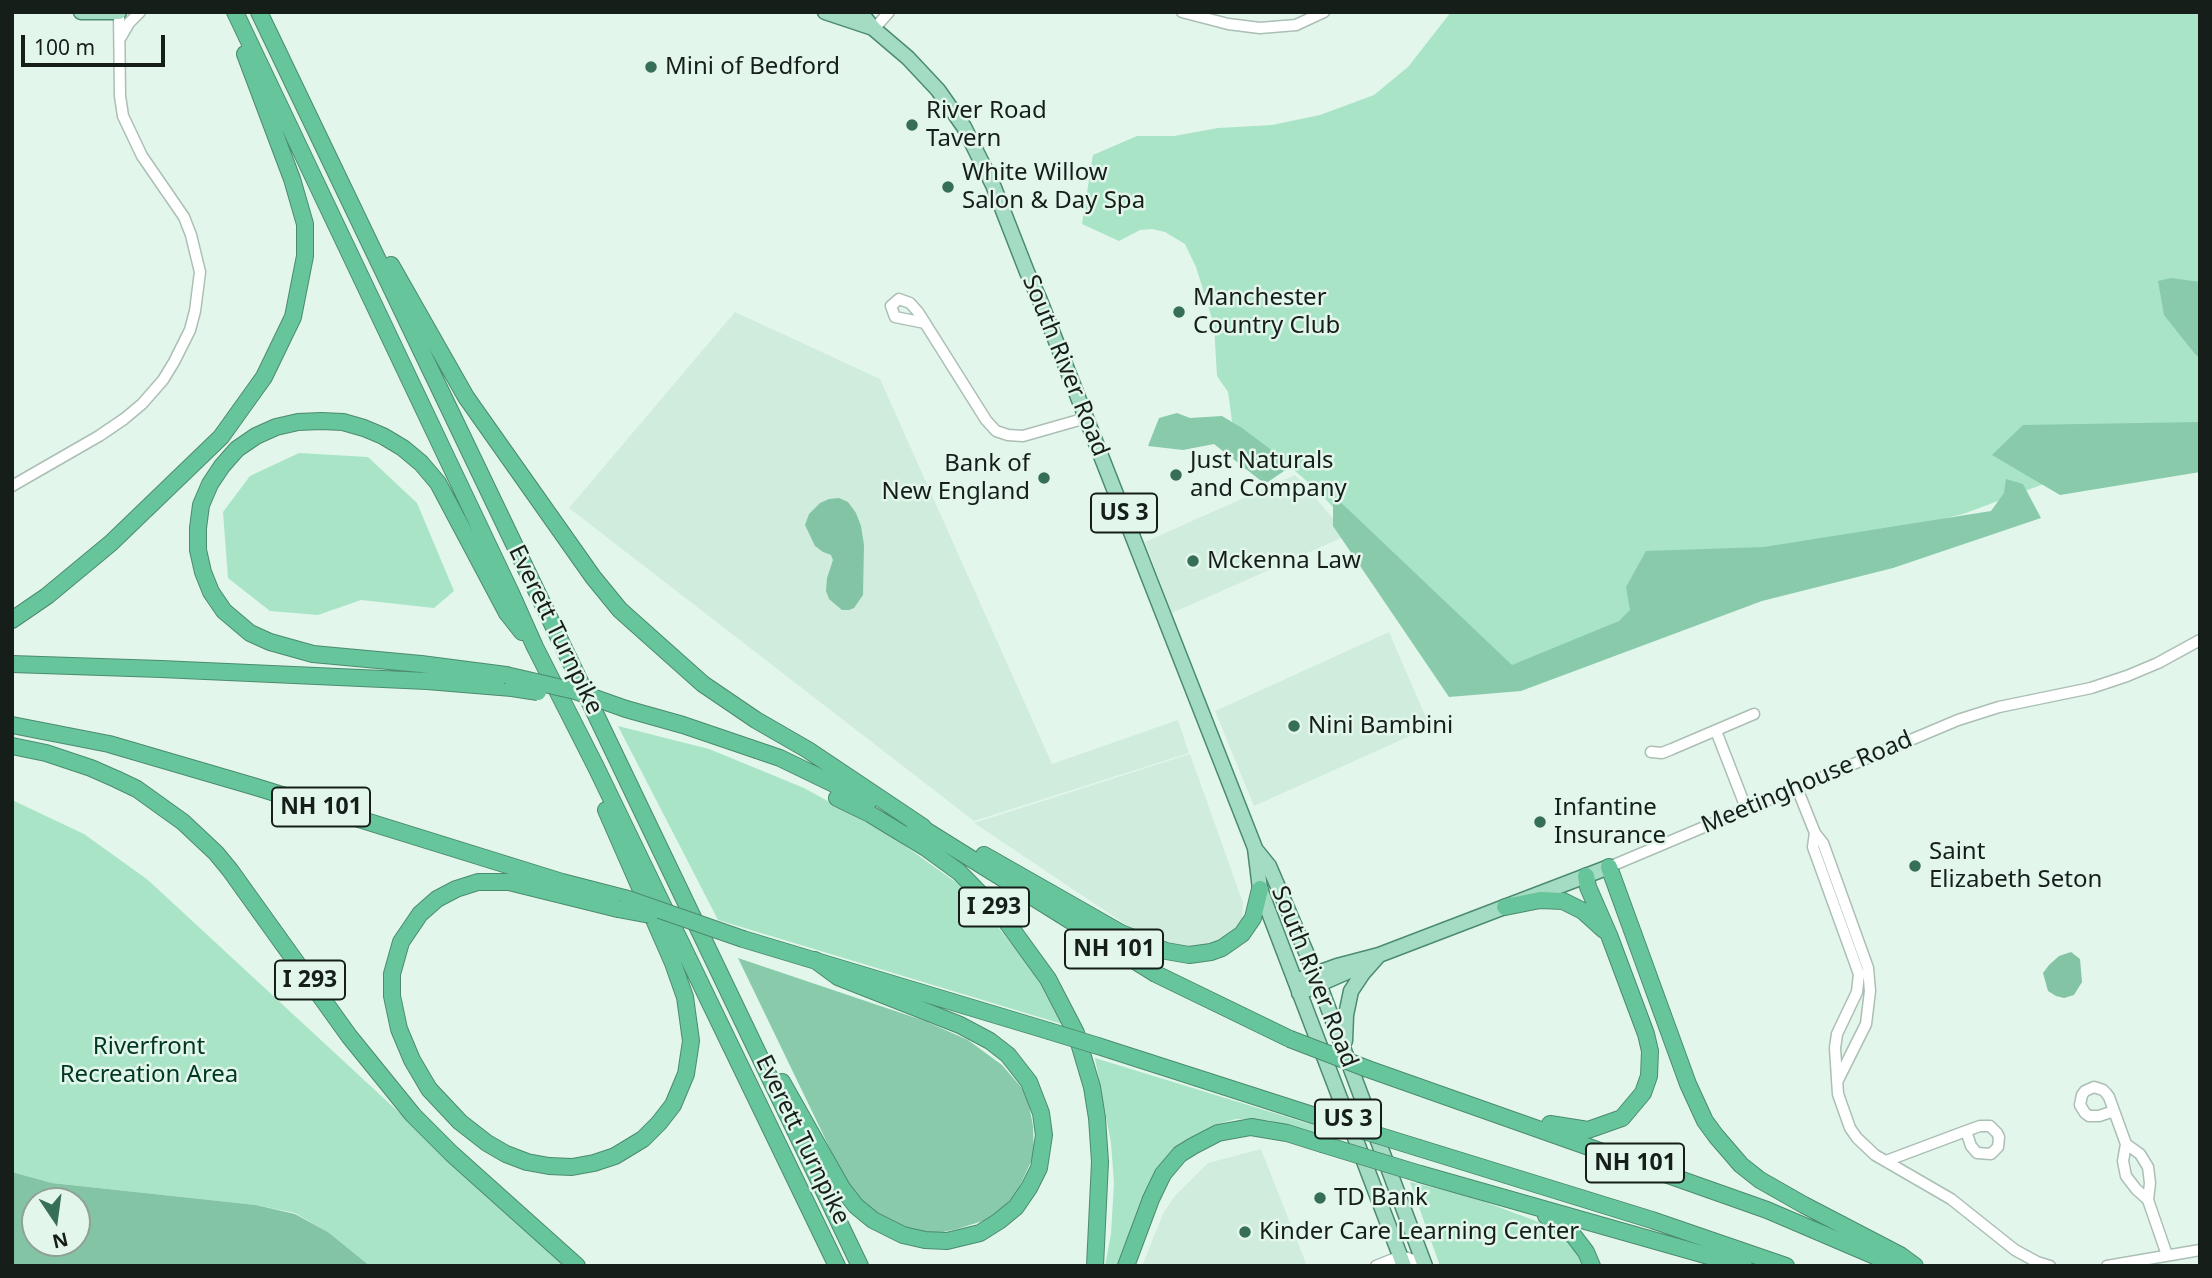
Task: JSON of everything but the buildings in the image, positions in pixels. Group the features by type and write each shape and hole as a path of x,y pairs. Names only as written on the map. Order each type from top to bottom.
{"highway":[{"path":"12,620 47,596 111,543 221,437 264,377 293,317 302,280 305,224 292,179 229,12"},
{"name":"Everett Turnpike","path":"235,12 535,648 573,720 837,1266"},
{"name":"Everett Turnpike","path":"259,12 860,1266"},
{"path":"309,117 466,397 606,594 670,657 703,684 923,827"},
{"path":"509,682 421,664 313,654 270,642 240,626 224,611 212,592 202,572 198,550 201,505 222,466 237,449 256,436 298,422 343,422 364,428 403,448 421,463 438,483 507,613 535,648"},
{"name":"I 293","path":"12,664 509,682 683,725 723,740 870,814 926,848 959,872 983,895 1027,948 1048,979 1076,1033 1092,1087 1097,1118 1100,1162 1095,1266"},
{"path":"573,720 577,744 673,962 685,997 690,1052 686,1074 673,1105 652,1131 625,1151 594,1163 572,1167 527,1162 506,1154 460,1122 429,1089 412,1060 399,1029 392,996 392,974 401,942 420,914 437,899 478,882 509,882 623,904"},
{"name":"NH 101","path":"12,725 109,744 256,787 562,882 623,904 678,916 743,939 1098,1046 1419,1149 1665,1224 1786,1266"},
{"name":"NH 101","path":"723,740 780,758 923,827 1156,974 1290,1038 1368,1069 1767,1210 1898,1266"},
{"name":"I 293","path":"12,746 71,761 116,779 165,808 200,837 230,870 349,1036 412,1115 577,1266"},
{"path":"947,844 984,855 1121,933 1179,954 1211,952 1242,934 1253,918 1260,889"},
{"path":"1609,867 1688,1084 1705,1122 1741,1165 1760,1180 1900,1255 1915,1266"},
{"path":"1417,1086 1561,1127 1588,1130 1622,1118 1643,1093 1651,1063 1643,1024 1586,876"},
{"path":"1505,907 1540,900 1563,901 1583,911 1609,935"},
{"path":"730,995 842,1188 864,1213 892,1231 936,1241 969,1237 999,1222 1016,1207 1029,1188 1041,1157 1043,1124 1038,1102 1029,1082 1008,1055 980,1035 838,977 815,960"},
{"path":"1126,1266 1163,1174 1180,1154 1218,1133 1251,1127 1287,1133 1420,1174 1744,1266"},
{"path":"1529,1205 1573,1235 1586,1252 1592,1266"}],"main road":[{"path":"81,12 119,12"},
{"name":"South River Road","path":"825,12 874,29"},
{"name":"South River Road","path":"860,12 874,29 908,58 938,90 975,147 993,185 1255,848 1260,889 1402,1261"},
{"name":"South River Road","path":"1255,848 1269,866 1317,978 1424,1264"},
{"name":"Meetinghouse Road","path":"1297,987 1364,964 1379,955 1609,867"},
{"path":"1346,1052 1345,1025 1351,991 1379,955"}],"street":[{"path":"12,486 92,441 142,404 163,380 174,362 190,330 195,311 200,272 191,235 184,217 142,156 124,116 120,96 119,12"},
{"path":"121,37 129,23 140,12"},
{"path":"874,29 876,12"},
{"path":"874,29 889,12"},
{"path":"1182,12 1218,22 1260,29 1296,25 1324,12"},
{"path":"925,323 986,420 996,430 1023,436 1086,418"},
{"name":"Meetinghouse Road","path":"1609,867 1975,715 2028,700 2091,688 2127,676 2200,640"},
{"path":"1651,752 1662,753 1754,714"},
{"path":"1716,731 1746,808"},
{"path":"1797,788 1815,833 1823,843 1870,980 1866,1024 1837,1083"},
{"path":"1815,833 1813,847 1859,974 1857,992 1836,1040 1835,1057 1841,1106 1850,1128 1866,1147 1886,1161 1951,1199 2015,1250 2050,1266"},
{"path":"2114,1111 2126,1144 2123,1169 2136,1189 2148,1200"},
{"path":"1886,1161 1966,1131"},
{"path":"2126,1144 2140,1154 2148,1167 2148,1200 2167,1255"},
{"path":"2107,1266 2200,1250"},
{"path":"1376,1266 1402,1261 1424,1264"}],"shaded area":[{"path":"2171,278 2200,282 2200,358 2164,315 2158,281"},
{"path":"735,312 880,379 1052,764 1178,720 1189,753 974,821 569,508"},
{"path":"1177,413 1190,418 1222,416 1274,452 1287,469 1265,484 1214,444 1183,450 1148,446 1159,418"},
{"path":"2200,422 2200,472 2060,495 1992,455 2023,425"},
{"path":"1295,475 1348,535 1172,613 1145,542"},
{"path":"2006,479 2023,484 2041,518 1893,568 1762,601 1521,691 1449,697 1333,526 1333,495 1512,665 1619,621 1630,610 1626,587 1646,551 1764,547 1991,511 2004,493"},
{"path":"839,498 848,502 856,513 864,545 863,595 854,608 849,610 842,610 829,599 826,591 827,578 833,560 831,555 815,546 805,525 809,514 820,503"},
{"path":"1389,632 1430,727 1254,806 1215,711"},
{"path":"1190,754 1243,903 1242,919 1231,934 1210,947 1187,951 1152,942 974,823"},
{"path":"2071,952 2080,959 2082,982 2074,995 2064,998 2048,991 2043,973 2059,956"},
{"path":"738,958 925,1021 968,1040 1002,1065 1027,1094 1033,1126 1034,1155 1017,1192 1003,1208 986,1220 933,1234 894,1227 871,1211 848,1186"},
{"name":"Kinder Care Learning Center","path":"1261,1149 1307,1266 1142,1266 1163,1214 1173,1198 1208,1163"},
{"path":"12,1172 52,1183 89,1187 21,1187 21,1257 91,1257 91,1187 256,1205 295,1214 328,1232 370,1266 12,1266"}],"green space":[{"name":"Manchester Country Club","path":"1451,12 2200,12 2200,439 2095,465 1963,514 1869,537 1491,679 1318,491 1286,463 1234,435 1228,392 1217,376 1214,325 1196,267 1185,244 1165,232 1152,229 1140,230 1119,241 1082,224 1093,155 1137,136 1174,136 1218,128 1272,125 1320,115 1374,95 1408,67"},
{"path":"299,453 368,457 417,503 454,591 434,608 361,600 318,615 270,611 228,578 223,512 250,476"},
{"path":"618,726 709,749 804,788 891,836 971,893 1035,974 1062,1024 718,920"},
{"name":"Riverfront Recreation Area","path":"12,800 84,834 148,880 471,1179 572,1266 370,1266 328,1232 295,1213 256,1205 52,1183 12,1172"},
{"path":"1095,1058 1336,1132 1337,1140 1268,1120 1236,1119 1214,1125 1173,1151 1119,1266 1105,1266 1111,1234 1114,1183 1111,1143"},
{"path":"1410,1182 1469,1196 1544,1224 1577,1248 1583,1266 1440,1266"}],"place":[{"name":"Mini of Bedford","path":"651,67"},
{"name":"River Road Tavern","path":"912,125"},
{"name":"White Willow Salon & Day Spa","path":"948,187"},
{"name":"Manchester Country Club","path":"1179,312"},
{"name":"Just Naturals and Company","path":"1176,475"},
{"name":"Bank of New England","path":"1044,478"},
{"name":"Mckenna Law","path":"1193,561"},
{"name":"Nini Bambini","path":"1294,726"},
{"name":"Infantine Insurance","path":"1540,822"},
{"name":"Saint Elizabeth Seton","path":"1915,866"},
{"name":"TD Bank","path":"1320,1198"},
{"name":"Kinder Care Learning Center","path":"1245,1232"}]}
